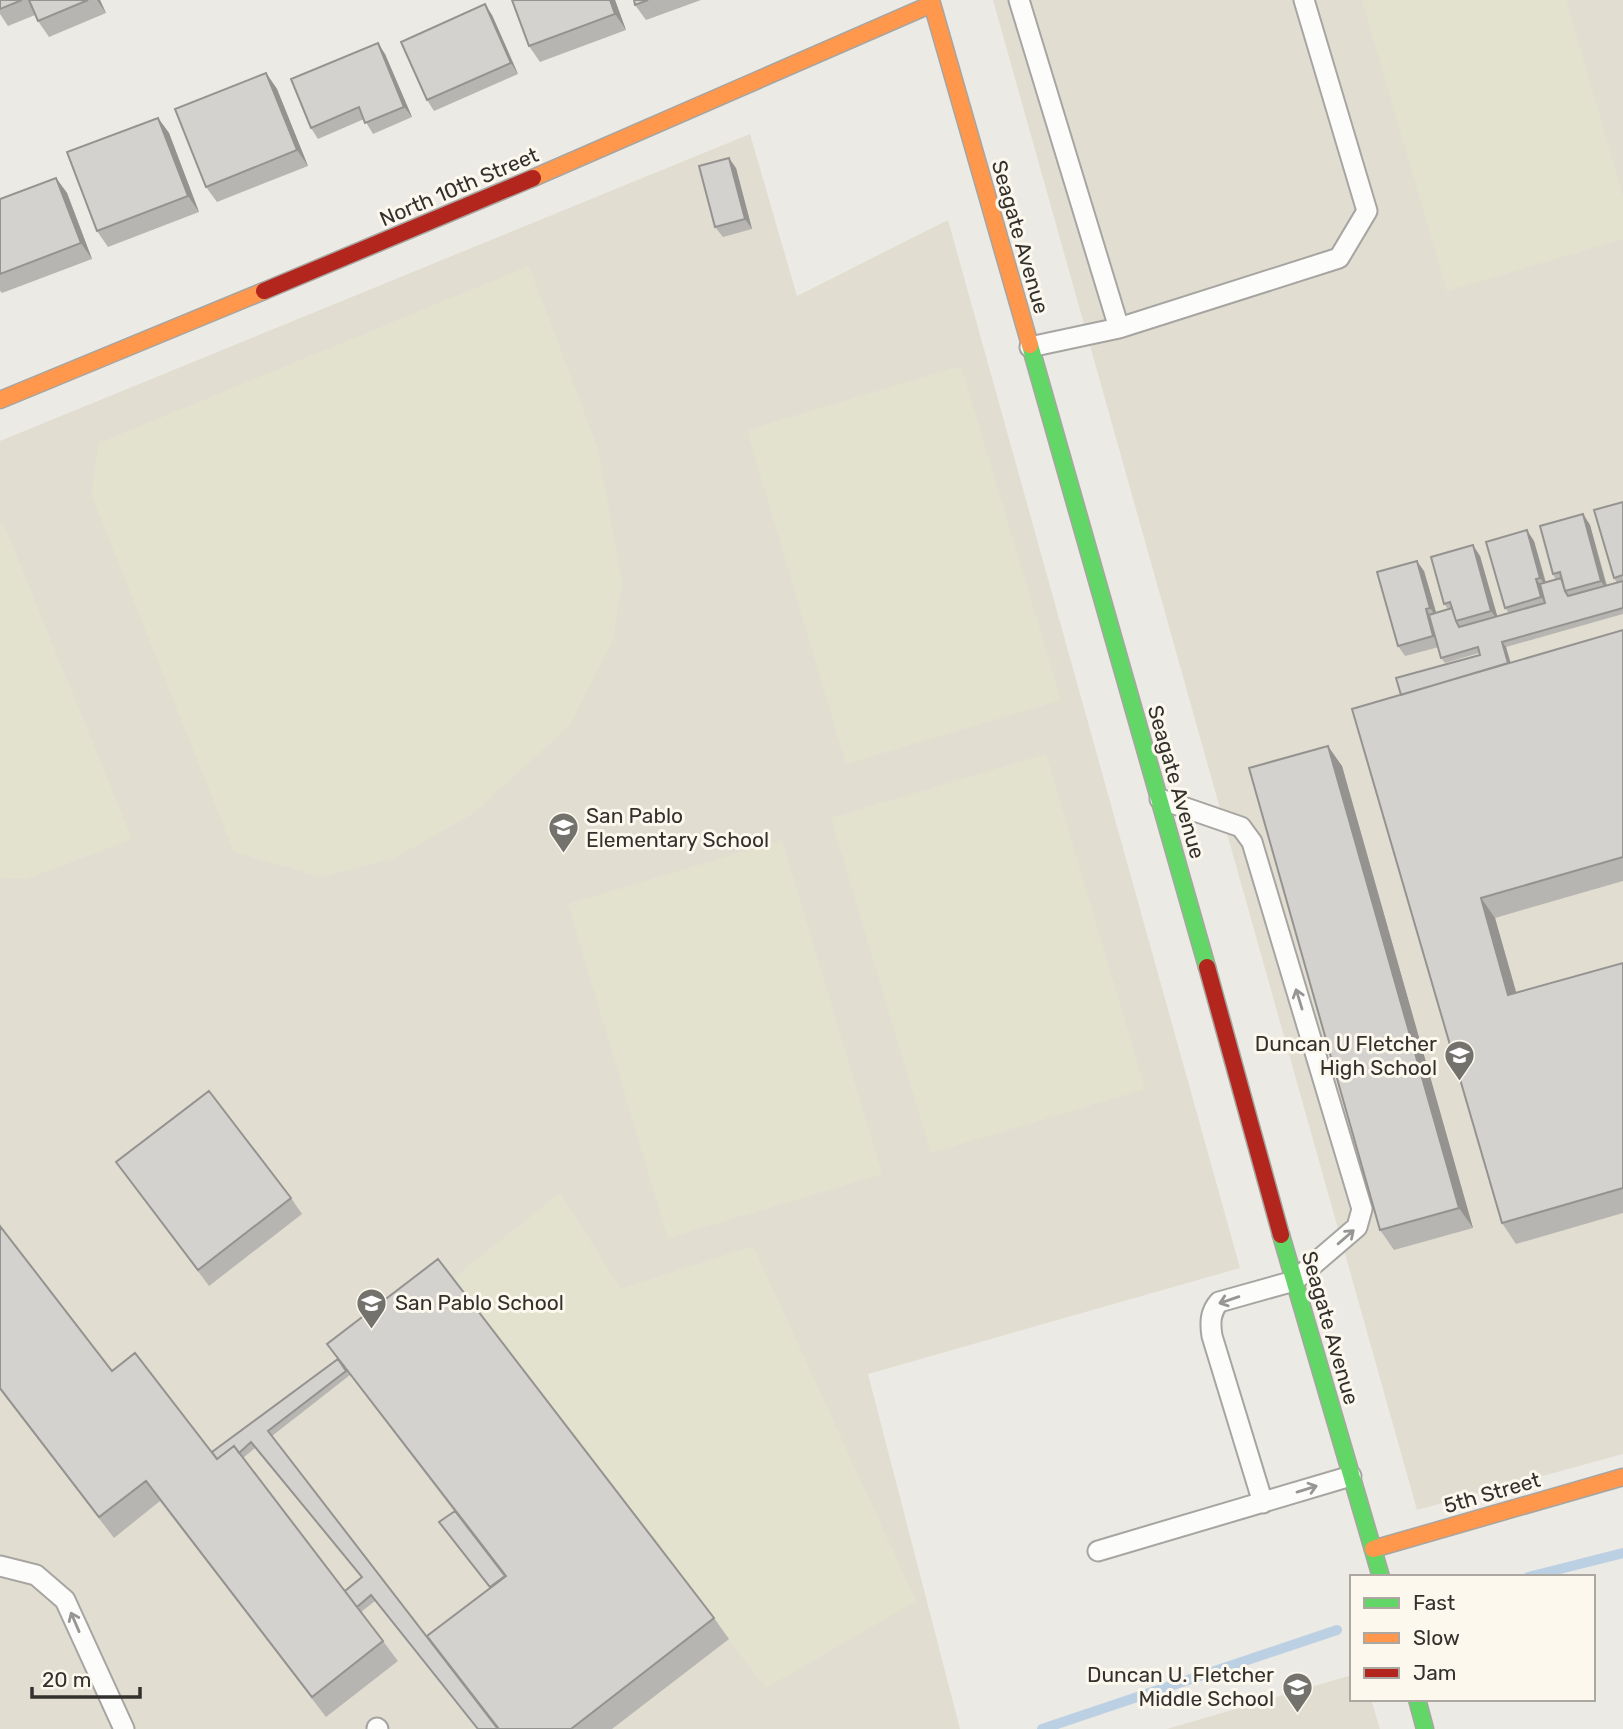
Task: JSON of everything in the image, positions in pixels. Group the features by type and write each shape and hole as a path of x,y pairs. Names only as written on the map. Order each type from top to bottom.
{"street":[{"name":"Seagate Avenue","path":"931,2 1160,799 1294,1281 1380,1575"},
{"name":"North 10th Street","path":"0,400 442,218 931,2"},
{"name":"5th Street","path":"1373,1549 1623,1477"},
{"path":"1418,1701 1425,1729"}],"lane":[{"path":"1019,0 1119,328"},
{"path":"1030,347 1119,328 1339,258 1367,211 1304,0"},
{"path":"1160,799 1241,827 1252,842 1362,1209 1357,1227 1294,1281 1219,1302 1213,1308 1210,1324 1212,1336 1263,1503"},
{"path":"1098,1551 1351,1476"},
{"path":"0,1566 36,1575 65,1600 124,1729"}],"shaded area":[{"name":"Duncan U Fletcher High School","path":"993,0 1623,0 1623,1454 1417,1510"},
{"name":"San Pablo Elementary School","path":"750,134 797,296 948,220 1240,1268 868,1374 960,1729 0,1729 0,441"},
{"name":"Duncan U. Fletcher Middle School","path":"1350,1676 1350,1701 1372,1701 1380,1729 1167,1729"}],"green space":[{"path":"1362,0 1566,0 1623,196 1623,239 1447,291"},
{"path":"529,266 597,446 622,581 613,640 570,725 471,815 394,858 322,877 234,852 91,494 99,443"},
{"path":"961,366 1061,700 846,764 747,430"},
{"path":"0,523 4,525 132,839 26,879 0,878"},
{"path":"1046,754 1145,1089 931,1153 831,818"},
{"path":"782,840 882,1174 668,1238 568,904"},
{"path":"560,1193 621,1289 753,1246 916,1601 766,1688 452,1279"}],"building":[{"path":"0,0 22,0 0,9"},
{"path":"29,0 88,0 38,21"},
{"path":"512,0 610,0 615,14 529,46"},
{"path":"634,0 648,0 635,5"},
{"path":"485,4 511,63 427,100 401,42"},
{"path":"378,43 404,107 365,123 359,107 311,128 291,79"},
{"path":"266,73 297,150 206,187 175,109"},
{"path":"158,118 188,196 97,231 67,152"},
{"path":"729,158 745,219 715,227 699,166"},
{"path":"56,178 81,243 0,274 0,199"},
{"path":"1623,502 1623,575 1614,578 1594,510"},
{"path":"1583,514 1601,581 1565,591 1560,572 1553,574 1540,526"},
{"path":"1527,530 1540,578 1536,579 1541,597 1505,608 1486,542"},
{"path":"1473,545 1491,611 1456,621 1450,602 1444,604 1431,557"},
{"path":"1417,561 1430,608 1426,609 1433,636 1398,646 1377,572"},
{"path":"1561,578 1568,596 1623,581 1623,608 1502,642 1508,663 1401,695 1396,678 1480,655 1478,647 1441,658 1429,615 1452,608 1459,627 1545,603 1540,584"},
{"path":"1623,630 1623,857 1481,898 1508,995 1623,963 1623,1188 1502,1223 1352,709"},
{"path":"1328,746 1459,1208 1380,1230 1249,768"},
{"path":"209,1091 291,1198 198,1270 116,1162"},
{"path":"0,1226 112,1371 135,1353 217,1459 234,1446 383,1641 312,1697 146,1481 99,1517 0,1388"},
{"path":"438,1259 714,1618 571,1729 499,1729 427,1636 506,1576 327,1344"},
{"path":"338,1359 346,1371 268,1431 498,1729 478,1729 371,1595 357,1607 345,1591 362,1577 251,1442 239,1453 234,1446 217,1459 212,1452"},
{"path":"455,1511 505,1576 490,1587 439,1522"}],"waterway":[{"path":"1536,1575 1623,1553"},
{"path":"1042,1729 1337,1630"}],"traffic: fast":[{"path":"1030,345 1207,967"},
{"path":"1281,1235 1380,1575"},
{"path":"1418,1701 1425,1729"}],"traffic: slow":[{"path":"931,0 1030,345"},
{"path":"533,178 932,4"},
{"path":"0,400 264,291"},
{"path":"1373,1549 1623,1477"}],"traffic: jam":[{"path":"264,291 533,178"},
{"path":"1207,967 1281,1235"}],"place":[{"name":"San Pablo Elementary School","path":"563,855"},
{"name":"Duncan U Fletcher High School","path":"1460,1083"},
{"name":"San Pablo School","path":"372,1330"},
{"name":"Duncan U. Fletcher Middle School","path":"1297,1714"}]}
